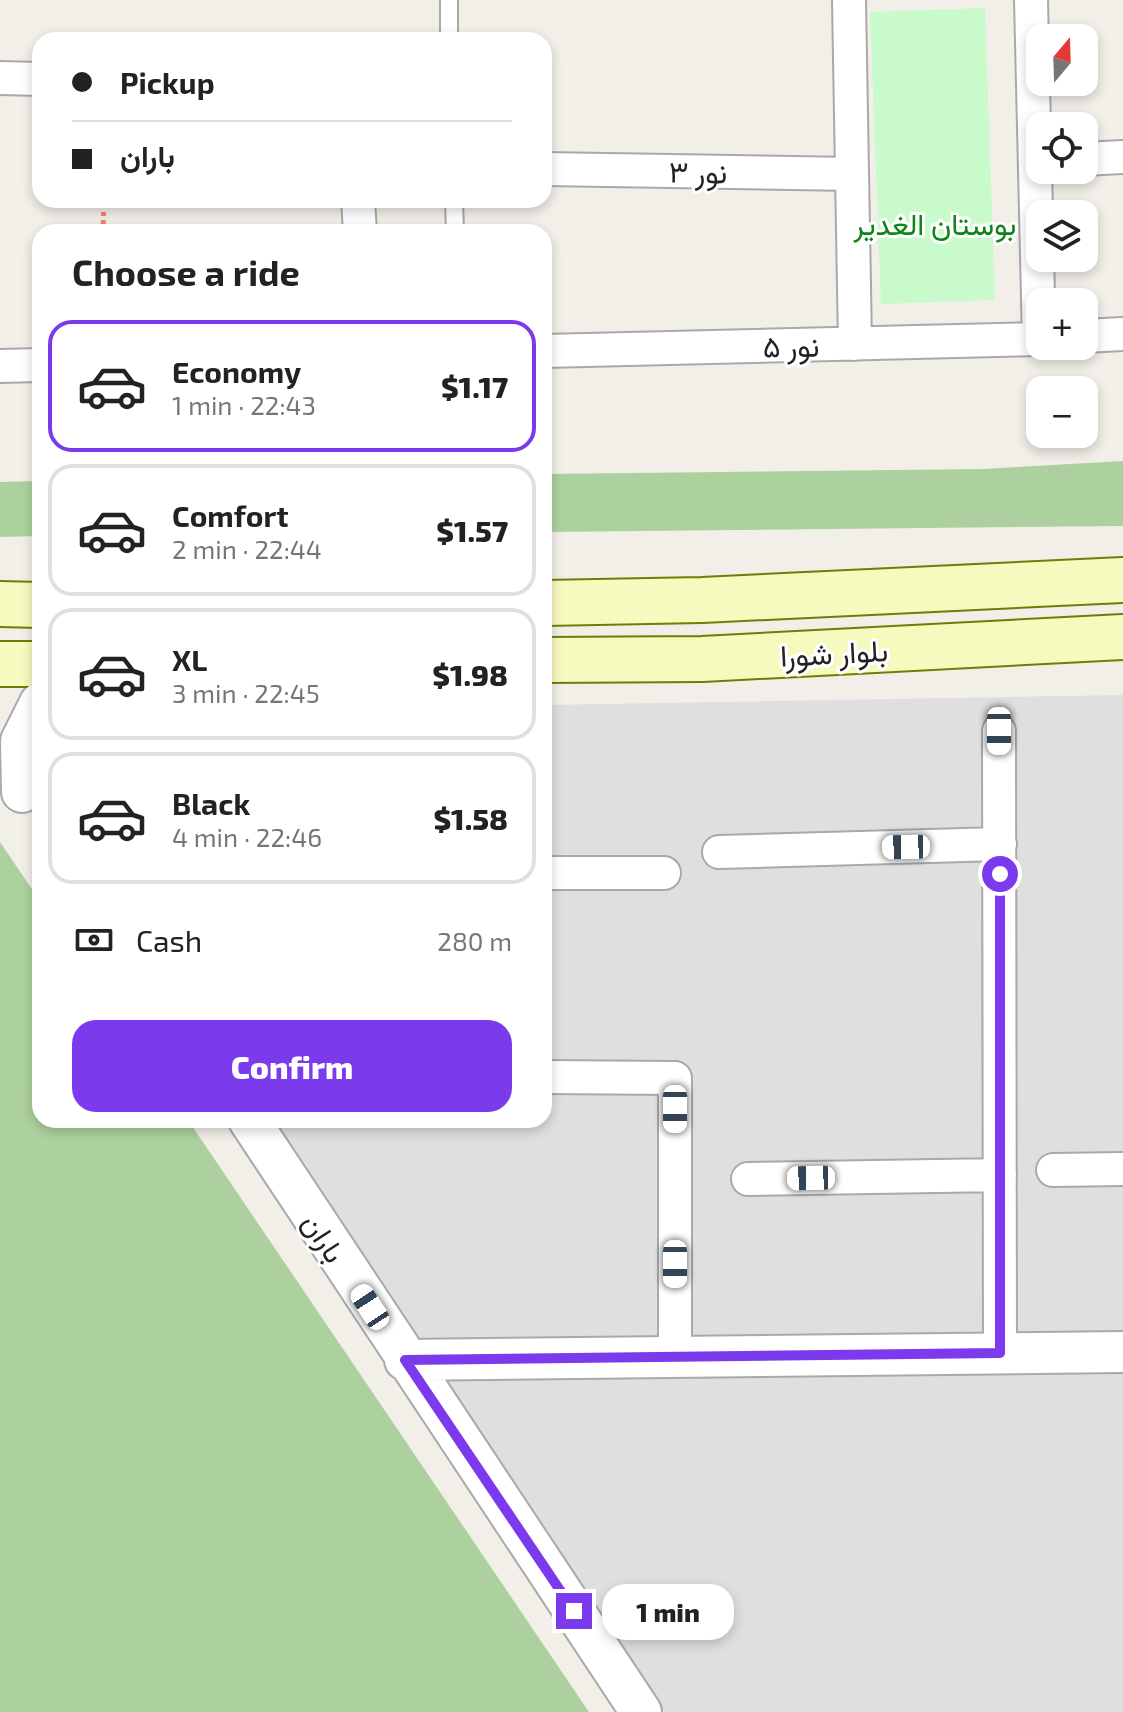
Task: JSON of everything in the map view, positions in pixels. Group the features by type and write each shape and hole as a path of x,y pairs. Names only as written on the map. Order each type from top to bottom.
{"main road":[{"name":"بلوار شورا","path":"552,603 717,599 1123,580"},
{"path":"0,604 32,605"},
{"name":"بلوار شورا","path":"552,660 702,659 1123,637"},
{"path":"0,664 32,664"}],"street":[{"path":"849,0 855,344"},
{"path":"1031,0 1035,112"},
{"path":"0,78 32,79"},
{"path":"1098,158 1123,157"},
{"name":"نور ۳","path":"552,169 852,174"},
{"path":"1037,184 1038,288"},
{"path":"1098,335 1123,334"},
{"name":"نور ۵","path":"552,351 1026,339"},
{"path":"0,366 32,365"},
{"path":"21,793 21,741 32,719"},
{"path":"999,731 1000,1353"},
{"path":"719,852 1000,844"},
{"path":"552,873 664,873"},
{"path":"552,1077 675,1078 675,1357"},
{"name":"باران","path":"254,1128 641,1712"},
{"path":"1053,1170 1123,1169"},
{"path":"748,1179 1000,1175"},
{"path":"405,1360 1123,1352"}],"lane":[{"path":"449,0 449,32"}],"shaded area":[{"path":"1123,695 1123,1712 646,1712 267,1128 552,1128 552,705"}],"green space":[{"name":"بوستان الغدیر","path":"985,8 995,300 881,304 870,12"},
{"path":"1123,461 1123,526 552,532 552,474 982,469"},
{"path":"32,481 32,536 0,537 0,482"},
{"path":"0,842 32,889 32,1128 193,1128 589,1712 0,1712"}],"route":[{"path":"574,1611 405,1360 1000,1353 1000,874"}]}
